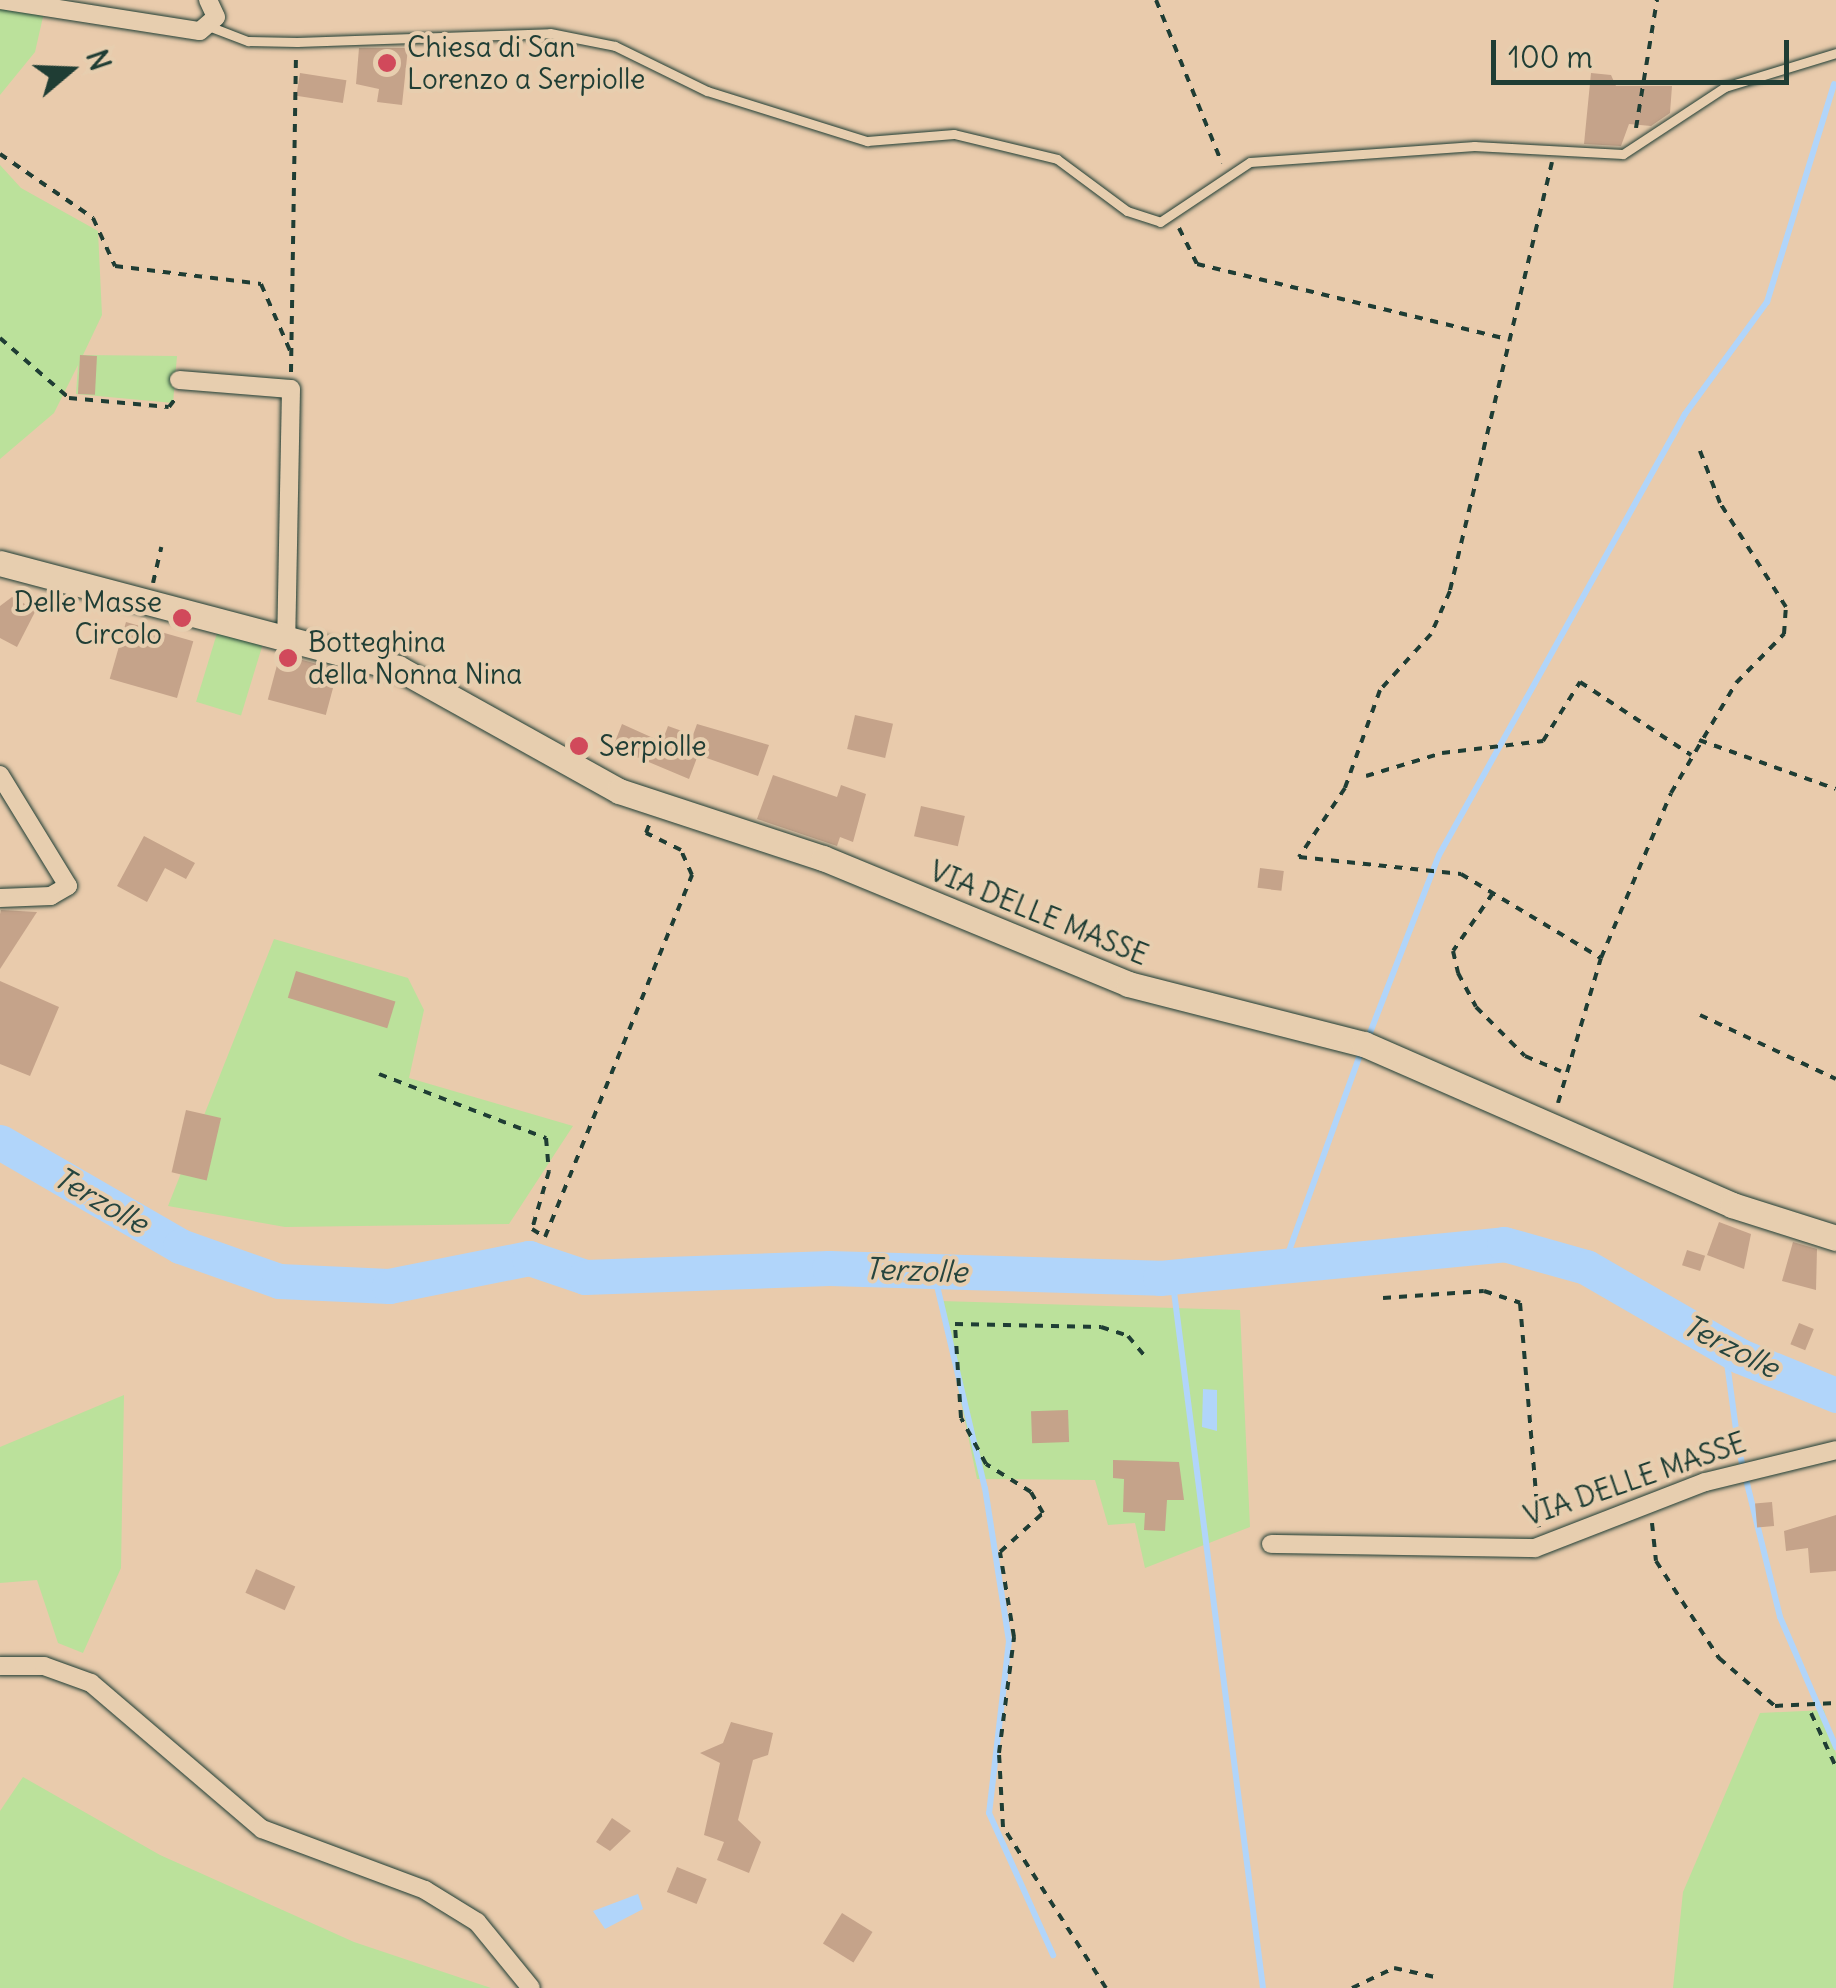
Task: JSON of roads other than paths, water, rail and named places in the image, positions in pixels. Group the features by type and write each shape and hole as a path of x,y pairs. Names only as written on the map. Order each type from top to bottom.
{"street":[{"path":"0,0 211,28 208,0"},
{"path":"179,380 290,388 286,640"},
{"name":"VIA DELLE MASSE","path":"0,563 416,676 595,779 823,858 1128,984 1364,1044 1556,1132 1836,1238"},
{"path":"0,775 68,886 52,896 0,898"},
{"name":"VIA DELLE MASSE","path":"1272,1544 1505,1552 1560,1540 1650,1505 1836,1450"},
{"path":"0,1666 44,1666 91,1683 262,1828 425,1890 477,1922 531,1988"},
{"path":"509,1988 512,1962"}],"lane":[{"path":"211,28 248,41 297,42 550,32 615,46 707,91 867,141 954,134 1057,159 1127,210 1160,222 1224,172 1350,154 1638,148 1725,87 1836,52"}],"water":[{"path":"1203,1389 1217,1390 1217,1431 1202,1427"},
{"path":"638,1894 643,1909 605,1929 593,1911"}],"waterway":[{"path":"1368,1038 1439,855 1685,414 1767,302 1834,84"},
{"path":"1285,1262 1362,1049"},
{"name":"Terzolle","path":"0,1142 180,1246 279,1281 389,1286 529,1258 585,1277 829,1268 1160,1278 1504,1244 1586,1267 1740,1356 1836,1395"},
{"path":"934,1273 985,1488 1009,1641 989,1813 1053,1955"},
{"path":"1172,1276 1263,1988"},
{"path":"1725,1348 1739,1451 1780,1617 1836,1747"}],"place":[{"name":"Chiesa di San Lorenzo a Serpiolle","path":"387,63"},
{"name":"Delle Masse Circolo","path":"182,618"},
{"name":"Botteghina della Nonna Nina","path":"288,658"},
{"name":"Serpiolle","path":"579,746"}]}
